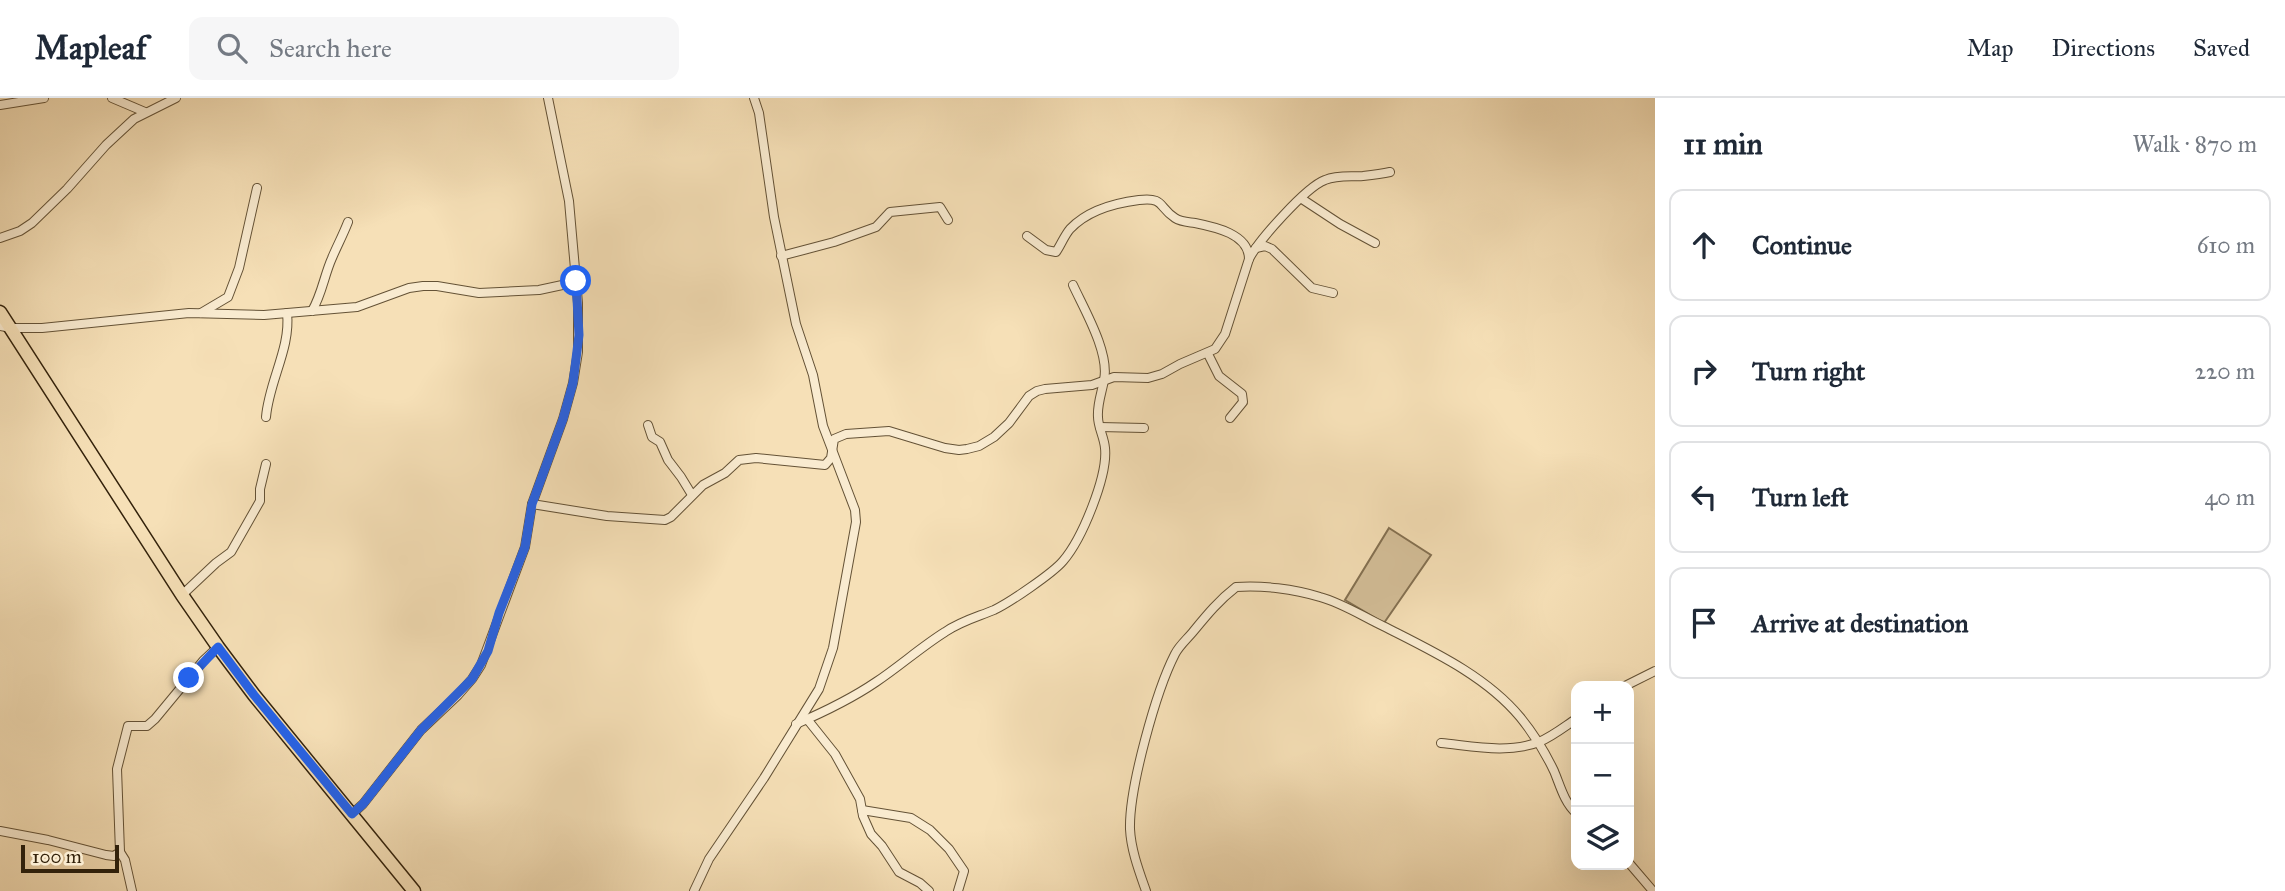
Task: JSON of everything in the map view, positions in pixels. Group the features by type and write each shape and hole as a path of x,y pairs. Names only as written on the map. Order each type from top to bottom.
{"main road":[{"path":"0,312 5,327 218,647 414,891"}],"street":[{"path":"0,105 44,98"},
{"path":"112,98 145,112"},
{"path":"0,238 32,223 68,189 106,145 134,120 176,98"},
{"path":"352,814 363,804 421,730 458,695 477,672 488,651 499,613 525,547 532,504 573,383 579,335 576,276 569,201 548,98"},
{"path":"694,891 709,859 764,778 815,695 833,648 854,540 855,510 817,406 811,368 796,324 781,256 759,114 754,98"},
{"path":"532,504 581,513 659,521 671,517 703,485 745,458 825,465 829,463 833,453 832,443 837,436 889,431 959,450 979,446 1009,423 1029,396 1037,391 1045,388 1092,386 1123,375 1155,377 1180,363 1208,354 1225,334 1254,248 1302,199 1322,181 1334,177 1390,172"},
{"path":"201,313 228,297 239,268 257,188"},
{"path":"1302,199 1376,243"},
{"path":"1027,236 1046,250 1056,252 1068,232 1082,219 1122,204 1150,200 1162,204 1175,218 1209,226 1242,241 1249,252 1249,259"},
{"path":"781,256 876,227 891,212 940,207 948,220"},
{"path":"312,311 348,222"},
{"path":"1254,248 1265,246 1272,249 1312,288 1333,293"},
{"path":"5,327 42,328 139,317 201,313 264,315 357,307 409,288 423,286 479,293 513,292 568,284 576,276"},
{"path":"796,724 830,710 874,683 946,631 1016,597 1063,562 1078,539 1105,462 1105,447 1098,416 1104,380 1104,360 1091,323 1073,285"},
{"path":"266,417 267,403 285,345 289,325 287,313"},
{"path":"1208,354 1219,376 1242,394 1242,402 1230,418"},
{"path":"648,425 652,437 660,442 668,460 692,495"},
{"path":"1100,427 1144,428"},
{"path":"182,595 231,552 260,501 266,464"},
{"path":"1146,891 1135,859 1130,819 1135,785 1158,699 1176,652 1209,610 1236,587 1268,588 1336,602 1438,654 1489,688 1518,715 1538,742 1572,807"},
{"path":"132,891 125,860 120,852 117,769 128,726 146,726 155,719 218,647"},
{"path":"1634,682 1655,671"},
{"path":"807,719 835,754 860,799 871,834 899,872 929,891"},
{"path":"1441,743 1490,749 1530,745 1552,736 1571,723"},
{"path":"862,810 911,818 930,830 949,849 964,870 958,891"},
{"path":"0,831 48,840 106,856 114,856 120,852"},
{"path":"1634,869 1653,891"}],"shaded area":[{"path":"1389,528 1431,555 1384,623 1345,600"}],"route":[{"path":"189,678 218,647 352,814 363,804 421,730 472,679 488,651 499,613 525,547 532,504 573,383 579,335 576,281"}]}
